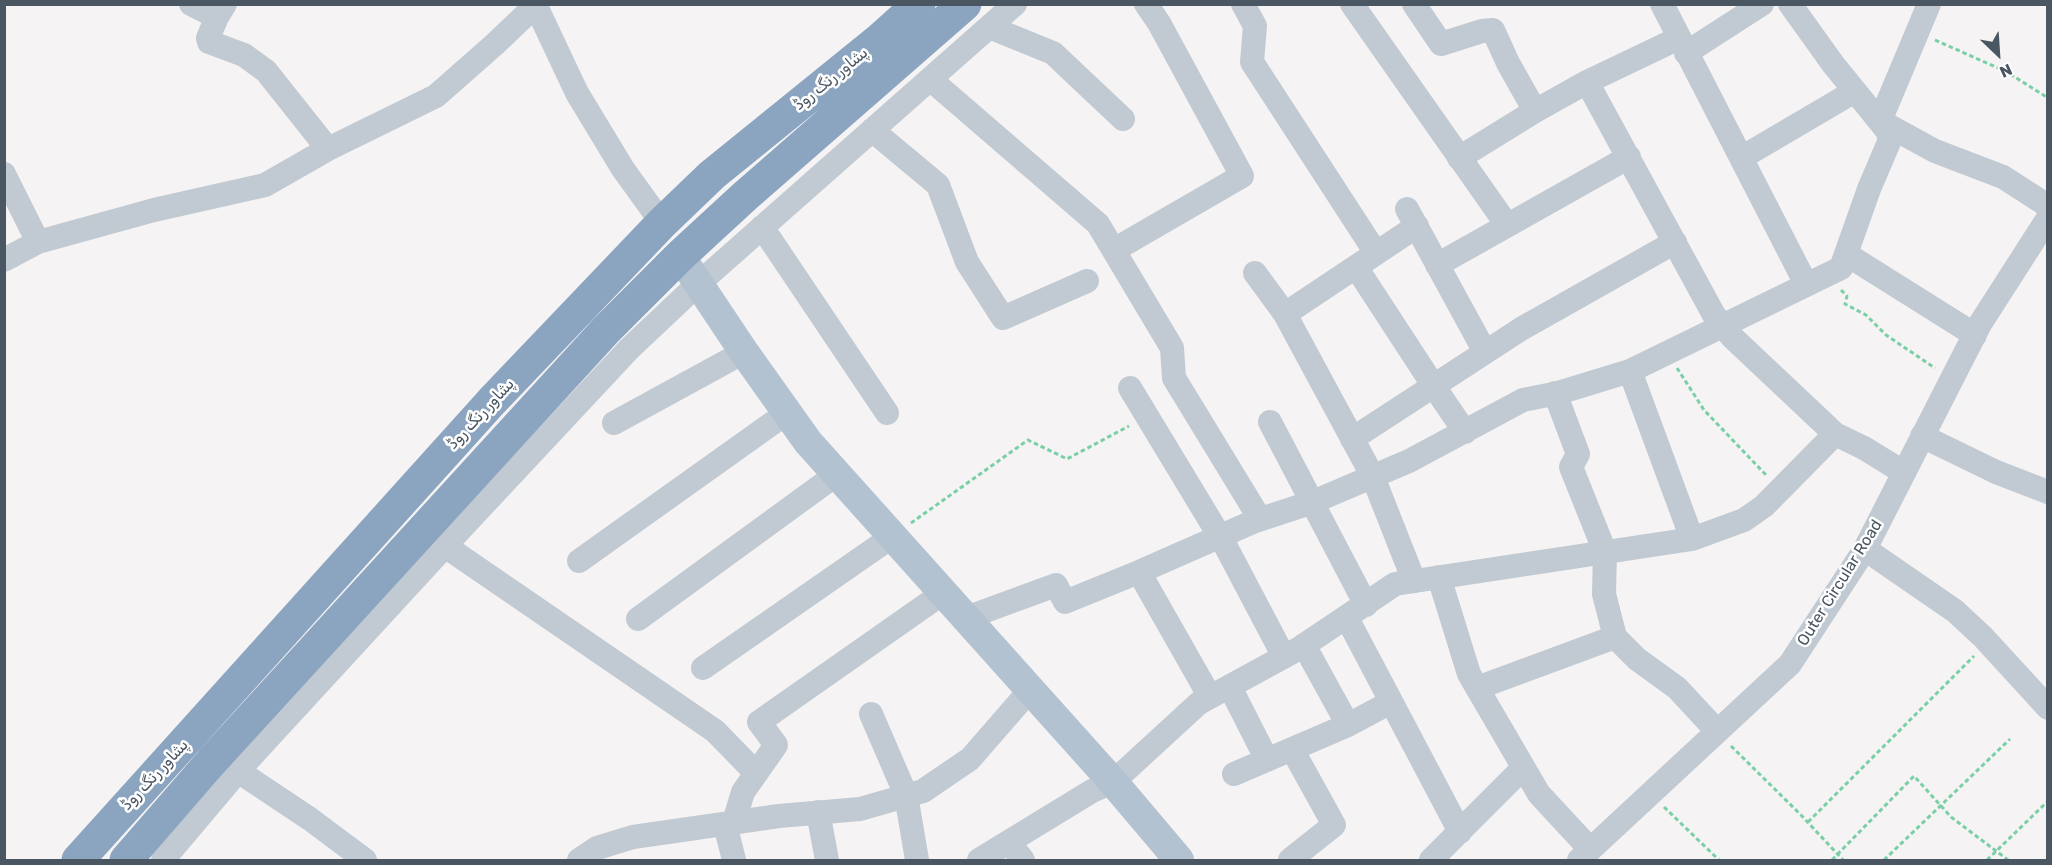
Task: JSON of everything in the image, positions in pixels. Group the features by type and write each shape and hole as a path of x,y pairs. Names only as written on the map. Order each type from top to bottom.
{"highway":[{"name":"پشاور رنگ روڈ","path":"78,861 492,401 662,223 712,175 880,39 919,4"},
{"name":"پشاور رنگ روڈ","path":"126,861 213,773 558,381 606,330 680,256 744,197 965,4"},
{"path":"175,752 187,769 213,773"}],"main road":[{"path":"680,256 808,442 1113,783 1179,861"}],"street":[{"path":"191,4 221,11 208,38 209,42 244,55 266,71 328,148"},
{"path":"163,861 213,773 445,546 629,349 698,284 1015,4"},
{"path":"1114,250 1242,176 1159,23 1146,4"},
{"path":"1243,4 1255,26 1252,62 1376,253"},
{"path":"1352,4 1507,225"},
{"path":"1413,4 1441,44 1482,31 1493,30 1508,63 1535,111"},
{"path":"1662,4 1741,158 1814,280"},
{"path":"1459,158 1587,82 1683,45 1762,4"},
{"path":"966,618 1056,585 1065,602 1260,519 1313,502 1373,477 1466,432 1523,400 1630,371 1841,268 1869,189 1889,142 1889,133 1790,4"},
{"path":"4,260 38,242 154,210 265,185 328,148 436,96 536,5 577,93 623,169 662,223"},
{"path":"1880,121 1928,5"},
{"path":"989,27 1053,52 1123,119"},
{"path":"930,79 1098,224 1172,348 1174,378 1260,519"},
{"path":"1587,82 1714,315 1732,338 1834,434 1864,448 1903,472"},
{"path":"1741,158 1855,91"},
{"path":"1880,121 1935,151 2003,177 2048,206"},
{"path":"872,130 938,185 967,262 1003,318 1086,281"},
{"path":"1437,264 1629,157"},
{"path":"4,174 38,242"},
{"path":"1285,314 1376,253 1412,218 1485,352"},
{"name":"Outer Circular Road","path":"1584,855 1790,664 1865,549 1975,335 2048,218"},
{"path":"762,227 887,413"},
{"path":"1352,439 1521,329 1675,242"},
{"path":"1846,254 1975,335"},
{"path":"1356,267 1466,432"},
{"path":"1255,273 1285,314 1373,477 1414,581"},
{"path":"614,423 744,352"},
{"path":"1630,371 1692,539"},
{"path":"1130,388 1220,536 1294,651 1348,725"},
{"path":"1555,393 1578,454 1571,467 1605,552 1604,594 1616,637 1637,659 1677,688 1717,731"},
{"path":"579,561 788,412"},
{"path":"1270,422 1313,502 1391,702 1460,832"},
{"path":"979,861 1016,851 1092,791 1113,783 1199,703 1294,651 1395,584 1692,539 1744,520 1764,506 1834,434"},
{"path":"1922,436 1996,472 2048,492"},
{"path":"638,618 837,474"},
{"path":"703,668 892,536"},
{"path":"445,546 715,731 756,773"},
{"path":"1865,549 1955,611 1988,642 2048,708"},
{"path":"1139,572 1267,760"},
{"path":"1439,577 1469,674 1539,794 1584,855"},
{"path":"734,861 730,823 743,792 776,745 759,723 943,593"},
{"path":"1477,688 1616,637"},
{"path":"579,861 597,848 633,837 818,812 860,809 923,790 970,759 1030,690"},
{"path":"1234,774 1348,725 1391,702"},
{"path":"871,714 906,795 917,861"},
{"path":"1290,861 1334,825 1292,749"},
{"path":"1431,861 1523,768"},
{"path":"213,773 310,819 365,861"},
{"path":"818,812 827,861"}],"path":[{"path":"1917,33 2007,72 2048,98"},
{"path":"1814,280 1848,296 1845,304 1866,315 1886,335 1952,380"},
{"path":"1668,352 1704,410 1780,490"},
{"path":"892,536 1028,440 1067,459 1147,416"},
{"path":"1808,822 1988,642"},
{"path":"1717,731 1808,822 1843,861"},
{"path":"1884,861 2010,739"},
{"path":"1832,861 1914,776 1951,817 2008,861"},
{"path":"1650,793 1719,861"},
{"path":"1987,861 2048,801"}]}
